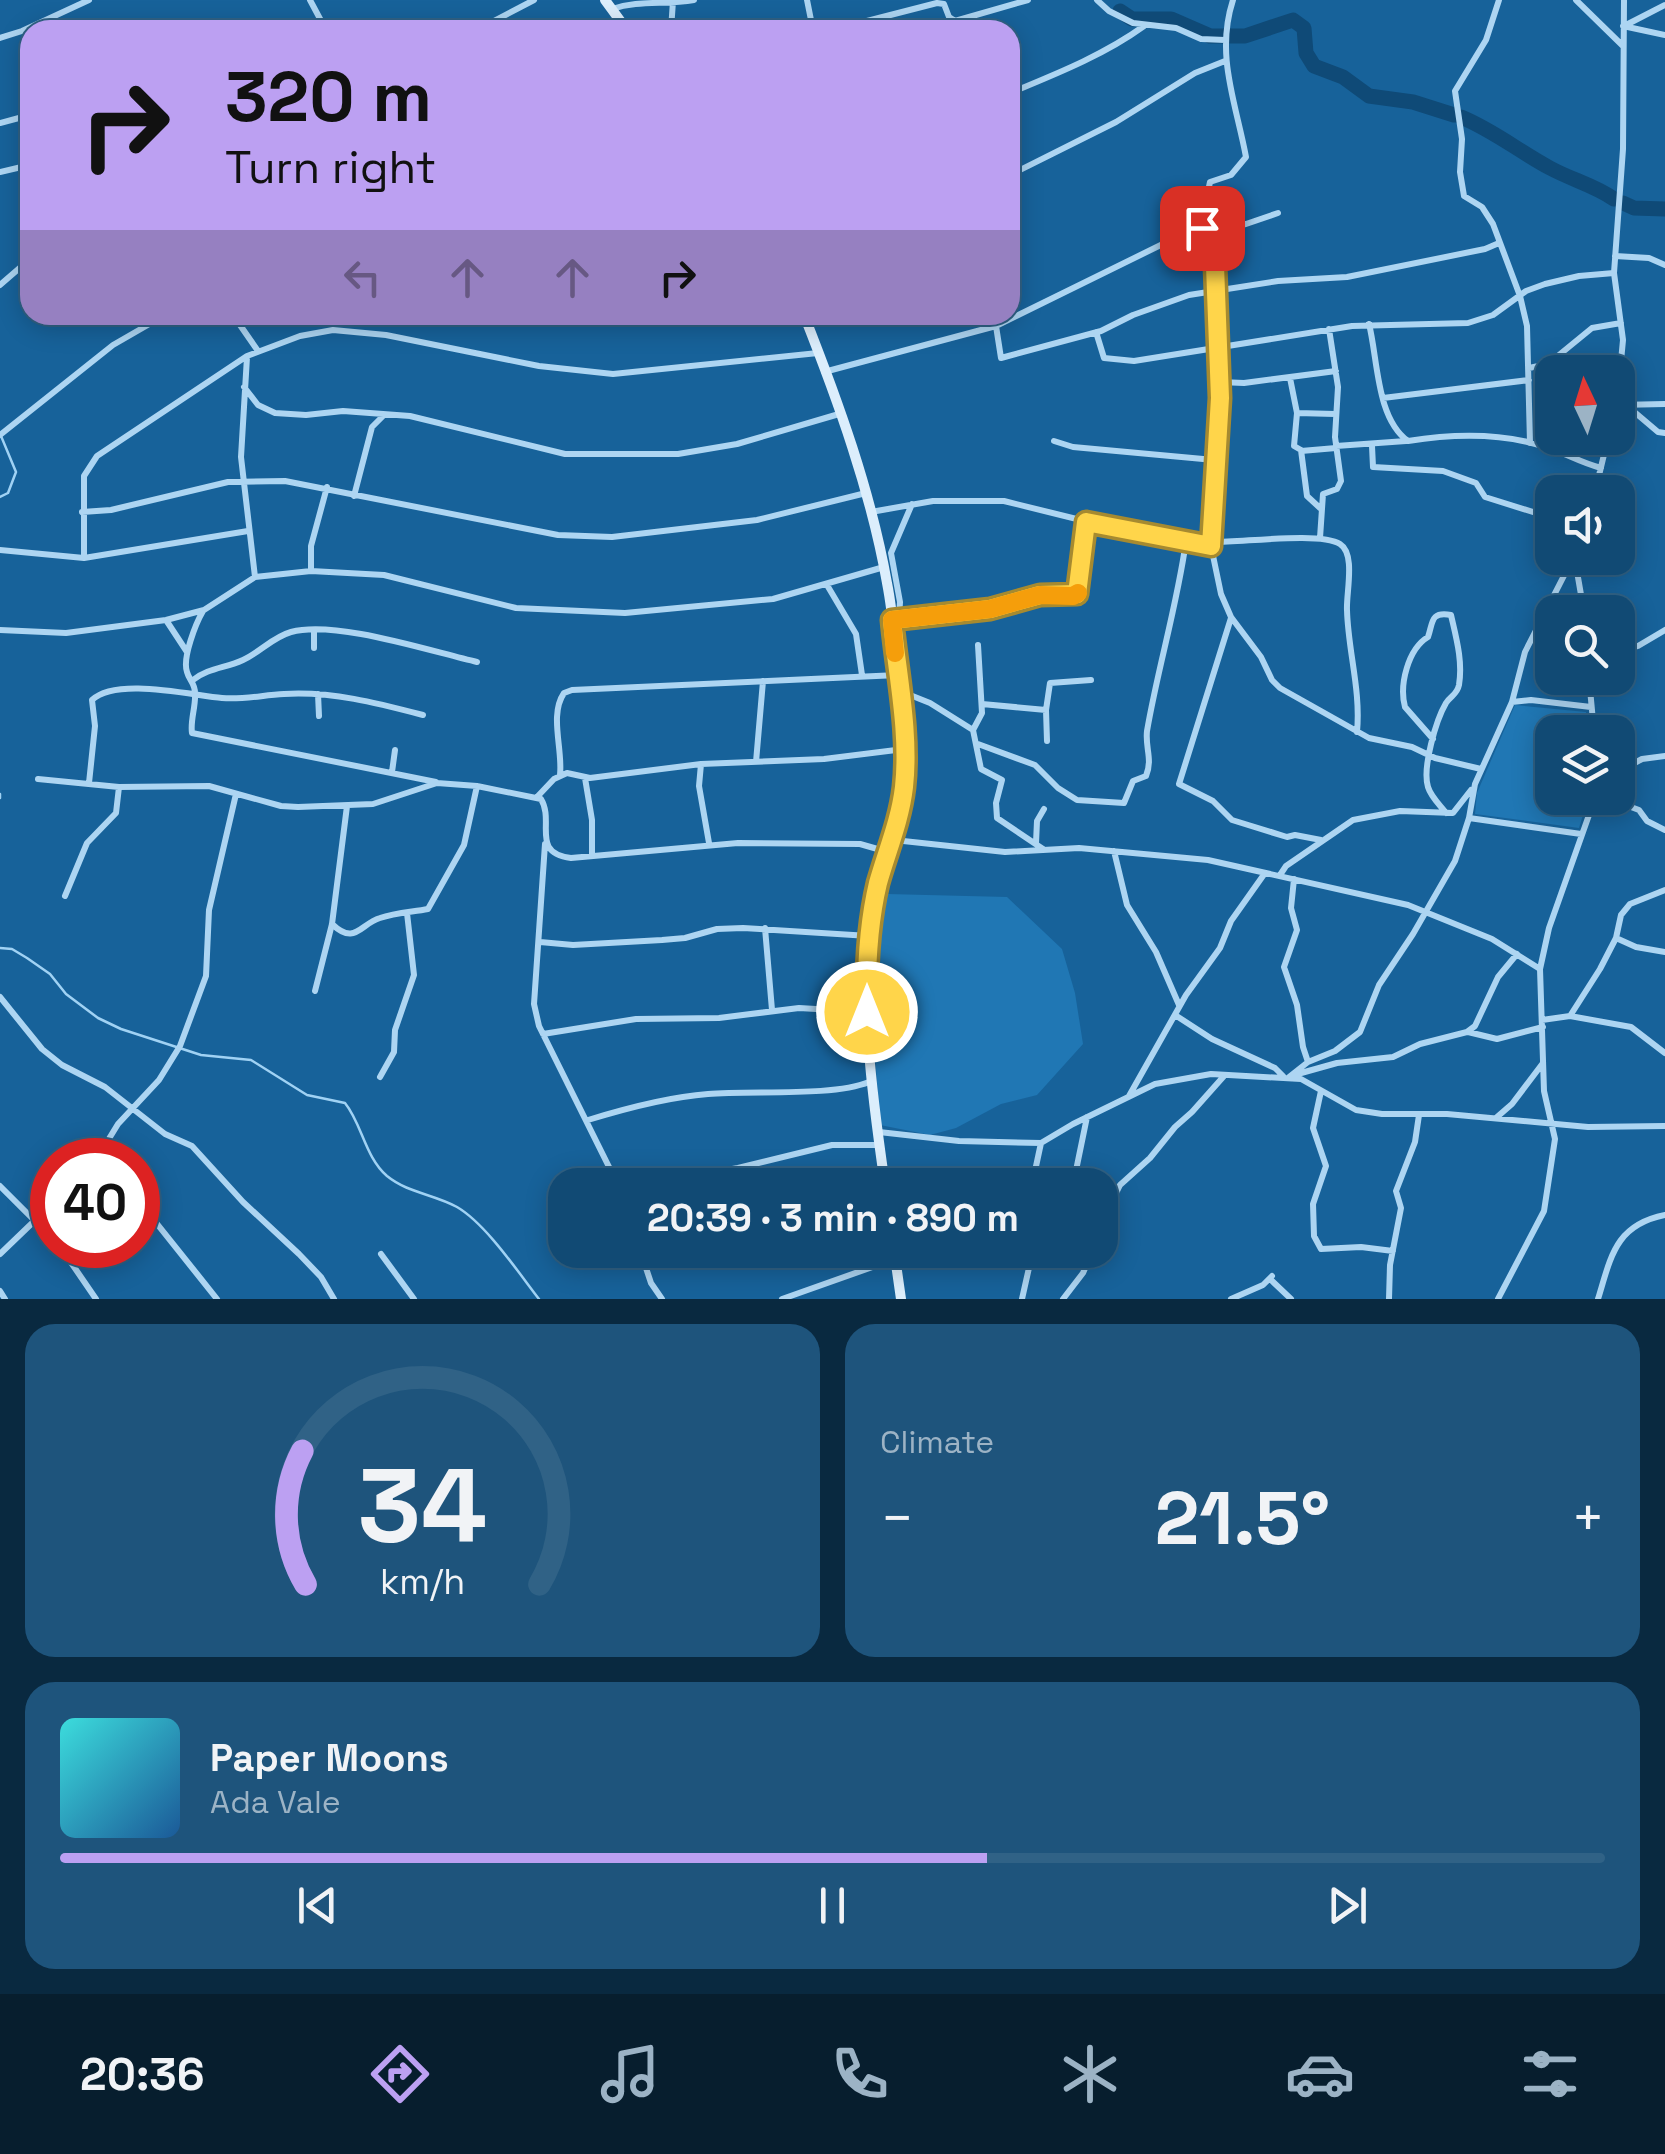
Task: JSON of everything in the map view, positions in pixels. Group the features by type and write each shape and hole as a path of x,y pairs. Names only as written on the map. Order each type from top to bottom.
{"street":[{"path":"47,20 89,0"},
{"path":"496,20 534,0"},
{"path":"608,5 694,0"},
{"path":"958,20 1028,0"},
{"path":"1098,0 1120,18 1144,26 1176,28 1201,39 1225,40"},
{"path":"1233,0 1225,62 1246,157 1231,175 1210,182 1207,196 1220,382 1211,544 1221,594 1231,617 1261,657 1272,680 1378,741 1412,747 1481,769"},
{"path":"1499,0 1486,40 1455,90 1462,139 1460,172 1464,196 1482,207 1493,224 1520,296 1527,326 1530,443"},
{"path":"1576,0 1624,47"},
{"path":"1624,0 1621,180 1614,274 1624,355"},
{"path":"871,20 937,3 944,4 954,20"},
{"path":"1623,26 1665,5"},
{"path":"1020,89 1079,64 1126,40 1144,26"},
{"path":"1623,26 1665,35"},
{"path":"1020,170 1116,122 1195,74 1225,62"},
{"path":"1020,314 1175,238 1202,228 1246,224 1278,213"},
{"path":"824,372 996,326 1001,358 1096,332 1190,295 1278,281 1348,278 1499,243"},
{"path":"1615,256 1650,258 1665,265"},
{"path":"0,285 20,268"},
{"path":"1096,332 1104,358 1134,361 1329,328 1482,320 1545,284 1579,276 1614,274"},
{"path":"1528,368 1548,364 1592,328 1621,323"},
{"path":"1369,324 1375,370 1384,398 1397,433 1408,440"},
{"path":"0,436 113,345 148,325"},
{"path":"241,325 258,351"},
{"path":"808,325 866,494 896,619 905,748 904,792 894,840 879,881 866,975 870,1082 883,1168"},
{"path":"1320,538 1320,508 1325,491 1340,486 1335,414 1338,398 1329,328"},
{"path":"84,558 84,476 97,456 247,356 300,336 345,330 538,366 613,374 818,353"},
{"path":"247,356 240,436 255,577"},
{"path":"1220,382 1290,378 1336,370"},
{"path":"1290,378 1297,413 1294,446 1302,451 1472,434 1530,443 1601,468"},
{"path":"1384,398 1529,380"},
{"path":"244,386 258,405 276,413 343,411 418,418 565,454 651,456 737,444 839,414"},
{"path":"1635,404 1665,404"},
{"path":"1297,413 1335,414"},
{"path":"354,496 372,427 384,415"},
{"path":"1635,415 1665,434"},
{"path":"1054,441 1073,447 1214,460"},
{"path":"1372,446 1372,467 1444,472 1476,483 1485,497 1535,513"},
{"path":"1302,451 1304,490 1320,508"},
{"path":"1599,475 1604,455"},
{"path":"82,512 111,510 242,480 286,481 558,535 612,537 758,520 866,494"},
{"path":"311,571 311,546 327,487"},
{"path":"871,512 912,503 992,500 1186,542 1320,538 1342,545 1348,554 1346,612 1356,676 1357,732"},
{"path":"896,619 900,602 891,554 912,503"},
{"path":"896,619 990,609 1040,595 1077,594 1086,522"},
{"path":"0,550 84,558 248,531"},
{"path":"978,744 1035,765 1077,800 1124,803 1134,782 1146,776 1150,766 1146,736 1186,542"},
{"path":"0,630 66,633 166,620 204,610 255,577 311,571 384,575 516,608 625,613 694,604 749,604 884,567"},
{"path":"1280,875 1286,866 1346,822 1400,810 1459,810 1512,702 1533,634 1566,575"},
{"path":"827,584 856,634 862,675"},
{"path":"204,610 196,624 186,672 193,680 196,694 190,728 197,736 537,797 545,806 534,1004 543,1034 610,1168"},
{"path":"1433,738 1405,707 1405,676 1420,642 1428,638 1430,621 1451,614 1460,680 1458,690 1445,704 1428,755 1428,787 1446,813"},
{"path":"1231,617 1178,784 1213,801 1232,820 1286,837 1298,835 1321,840"},
{"path":"166,620 188,654"},
{"path":"193,680 205,671 249,657 281,636 314,630 346,633 477,662"},
{"path":"314,630 314,648"},
{"path":"1635,647 1665,630"},
{"path":"973,730 980,722 982,704 978,646"},
{"path":"560,775 558,710 564,692 898,675"},
{"path":"756,762 763,680"},
{"path":"1048,741 1046,710 1050,684 1091,680"},
{"path":"89,783 95,696 128,690 238,699 318,694 365,700 422,715"},
{"path":"899,690 930,703 973,730 981,768 1002,780 996,803 998,818 1045,850"},
{"path":"318,694 320,716"},
{"path":"1591,695 1593,715"},
{"path":"1512,702 1532,700 1592,707"},
{"path":"982,704 1046,710"},
{"path":"537,797 567,773 585,778 701,764 824,759 905,748"},
{"path":"392,772 395,750"},
{"path":"1635,762 1665,756"},
{"path":"701,764 698,778 709,844"},
{"path":"38,778 119,787 196,785 281,806 347,806 396,799 437,782"},
{"path":"585,778 592,820 592,856"},
{"path":"1286,1077 1360,1032 1378,985 1455,861 1475,784"},
{"path":"332,924 346,933 360,932 380,918 428,909 464,845 478,786"},
{"path":"65,896 87,843 116,813 119,787"},
{"path":"110,1138 118,1124 172,1064 204,983 209,910 236,794"},
{"path":"315,991 332,924 347,806"},
{"path":"1036,844 1037,821 1044,809"},
{"path":"1635,809 1647,821 1665,830"},
{"path":"1498,1299 1542,1220 1554,1139 1544,1091 1540,968 1589,815"},
{"path":"1469,818 1582,834"},
{"path":"545,838 554,853 570,858 709,844 860,844 889,852"},
{"path":"894,840 1005,852 1114,851 1186,857 1265,872 1426,911 1482,934 1540,968"},
{"path":"1114,851 1128,905 1156,952 1180,1006"},
{"path":"1128,1098 1174,1015 1265,872"},
{"path":"1294,879 1291,908 1296,930 1284,967 1297,1005 1308,1062"},
{"path":"1570,1016 1616,938 1621,915 1630,904 1665,890"},
{"path":"380,1077 394,1052 395,1030 414,975 407,913"},
{"path":"540,942 573,945 662,940 717,928 870,936"},
{"path":"765,928 772,1010"},
{"path":"1616,938 1636,947 1665,952"},
{"path":"1286,1077 1337,1063 1394,1057 1420,1044 1467,1032 1475,1026 1498,977 1517,954"},
{"path":"0,997 42,1050 75,1074 105,1086 165,1134 192,1146 310,1266 334,1299"},
{"path":"543,1034 636,1019 719,1018 799,1008 867,1012"},
{"path":"1174,1015 1286,1077"},
{"path":"1467,1032 1496,1039 1570,1016 1631,1027 1665,1053"},
{"path":"1496,1118 1512,1104 1543,1063"},
{"path":"877,1132 945,1140 1041,1143 1087,1116 1171,1079 1211,1074 1301,1079 1356,1110 1588,1127 1665,1126"},
{"path":"1118,1189 1224,1076"},
{"path":"588,1120 626,1108 704,1094 818,1090 870,1082"},
{"path":"1321,1092 1313,1128 1326,1166 1314,1204 1316,1243 1320,1249 1361,1247 1393,1251"},
{"path":"1389,1299 1401,1208 1396,1191 1414,1142 1418,1114"},
{"path":"1076,1168 1087,1116"},
{"path":"1036,1168 1041,1143"},
{"path":"738,1168 832,1145 880,1145"},
{"path":"0,1186 30,1215"},
{"path":"1598,1299 1621,1238 1641,1222 1665,1215"},
{"path":"0,1254 30,1225"},
{"path":"160,1228 217,1299"},
{"path":"381,1254 414,1299"},
{"path":"75,1268 96,1299"},
{"path":"645,1268 662,1299"},
{"path":"782,1299 862,1268"},
{"path":"897,1268 901,1299"},
{"path":"1022,1299 1029,1268"},
{"path":"1063,1299 1085,1268"},
{"path":"1231,1299 1271,1278 1290,1299"},
{"path":"0,1292 5,1299"}],"shaded area":[{"path":"1515,705 1586,712 1586,715 1535,715 1535,815 1583,815 1579,828 1475,814 1477,793"},
{"path":"887,894 1007,897 1062,949 1075,993 1083,1044 1037,1095 1001,1104 956,1128 930,1135 880,1125 870,984"}],"waterway":[{"path":"1120,11 1132,19 1171,19 1210,36 1245,36 1293,20 1304,28 1306,53 1314,66 1343,77 1369,96 1413,102 1454,115"},
{"path":"1461,117 1614,199"},
{"path":"1623,203 1634,208 1665,209"},
{"path":"0,497 8,493 16,472 1,436"},
{"path":"0,948 12,949 27,958 50,974 66,994 98,1018 121,1029 201,1055 251,1060 307,1095 345,1103 374,1160 387,1176 468,1215 501,1249 539,1299"}],"slow traffic":[{"path":"895,653 892,620 952,615 1024,602 1034,596 1078,593"}],"route":[{"path":"867,1012 866,975 874,903 894,840 905,778 892,620 990,609 1040,595 1077,594 1086,522 1211,546 1220,382 1214,239 1211,230 1202,228"}]}
